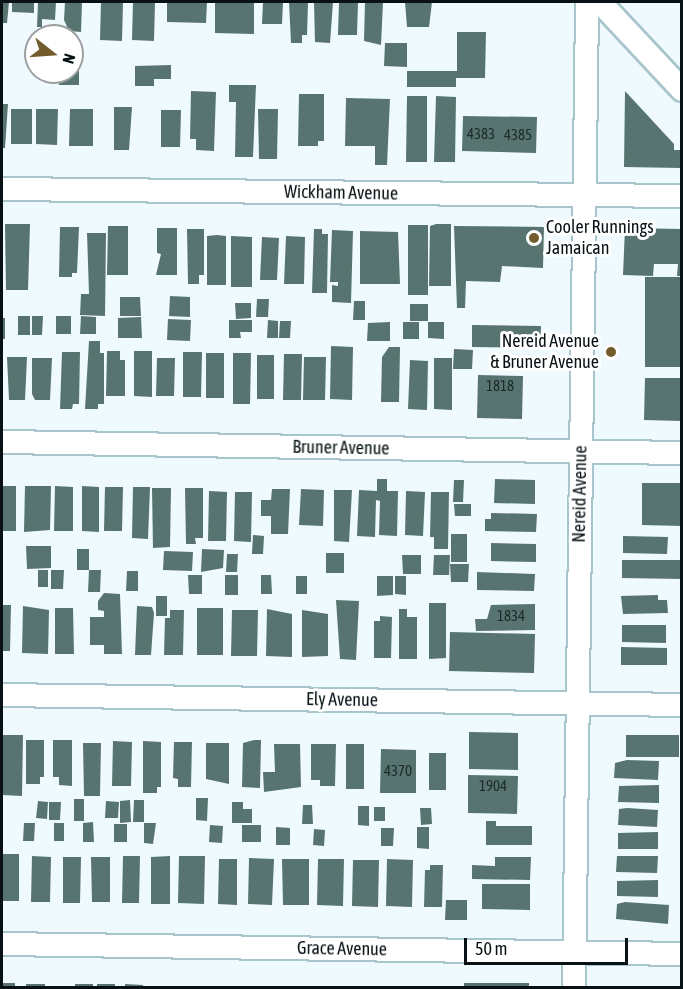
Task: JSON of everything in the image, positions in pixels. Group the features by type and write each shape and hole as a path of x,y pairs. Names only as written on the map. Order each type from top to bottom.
{"street":[{"name":"Nereid Avenue","path":"574,987 587,2"},
{"path":"600,2 681,90"},
{"name":"Wickham Avenue","path":"2,189 585,197 681,196"},
{"name":"Bruner Avenue","path":"2,442 681,453"},
{"name":"Ely Avenue","path":"2,695 681,705"},
{"name":"Grace Avenue","path":"2,944 681,954"}],"building":[{"path":"2,2 9,2 7,23 2,23"},
{"path":"12,2 34,2 34,13 12,12"},
{"path":"38,2 56,2 55,20 42,19 42,24 37,24"},
{"path":"65,2 82,2 81,24 66,24"},
{"path":"101,2 123,2 122,41 100,40"},
{"path":"133,2 155,2 154,41 132,40"},
{"path":"167,2 207,2 206,23 167,22"},
{"path":"215,2 254,2 254,34 215,33"},
{"path":"263,2 283,2 282,24 262,24"},
{"path":"289,2 308,2 307,35 302,35 302,43 291,43"},
{"path":"314,2 333,2 330,43 315,42"},
{"path":"339,2 358,2 357,35 338,35"},
{"path":"365,2 383,2 381,45 364,41"},
{"path":"405,2 432,2 429,27 407,27"},
{"path":"457,32 486,32 485,78 456,78 456,87 407,87 407,71 457,71"},
{"path":"385,43 407,43 407,67 384,66"},
{"path":"171,65 171,79 154,79 154,86 135,86 135,66"},
{"path":"229,85 256,85 253,157 235,157 236,102 229,102"},
{"path":"191,91 216,92 214,151 196,150 196,139 190,139"},
{"path":"625,91 674,144 674,150 682,150 681,168 624,167"},
{"path":"299,94 324,94 324,141 318,141 318,146 298,146"},
{"path":"407,96 427,96 427,162 406,162"},
{"path":"436,96 456,97 455,162 434,162"},
{"path":"346,98 390,99 387,165 375,165 375,146 345,146"},
{"path":"2,104 8,104 5,148 2,148"},
{"path":"114,107 132,107 129,150 114,150"},
{"path":"11,109 32,109 32,144 11,144"},
{"path":"36,109 58,109 57,145 36,144"},
{"path":"70,109 93,109 93,146 69,146"},
{"path":"258,109 278,109 277,159 259,159"},
{"path":"161,110 181,110 180,147 161,147"},
{"path":"463,116 537,117 536,153 462,151"},
{"path":"5,224 30,224 28,290 6,290"},
{"path":"451,224 451,286 429,286 430,226"},
{"path":"408,225 428,225 428,295 408,295"},
{"path":"108,226 128,226 128,275 107,275"},
{"path":"454,226 544,227 543,268 502,266 500,282 466,281 465,308 457,308"},
{"path":"60,227 79,227 77,273 72,273 72,277 59,277"},
{"path":"157,228 177,228 177,275 156,275 161,254 157,253"},
{"path":"625,228 682,229 682,276 677,276 678,264 654,264 653,276 623,275"},
{"path":"187,229 204,229 204,275 199,275 199,284 188,284"},
{"path":"314,229 322,229 322,234 328,234 327,293 312,293"},
{"path":"332,230 353,231 351,303 332,302 332,285 338,286 338,282 330,282"},
{"path":"360,231 398,232 400,284 360,284"},
{"path":"87,233 106,233 105,316 80,315 81,294 89,294"},
{"path":"207,236 226,236 226,285 207,285"},
{"path":"231,236 252,237 252,287 231,287"},
{"path":"286,236 305,237 304,284 284,284"},
{"path":"262,237 279,238 277,280 260,280"},
{"path":"645,277 680,277 680,367 645,367"},
{"path":"170,296 190,297 190,317 169,316"},
{"path":"120,297 140,297 141,316 120,316"},
{"path":"257,299 269,299 268,317 256,317"},
{"path":"354,301 365,301 365,320 353,320"},
{"path":"235,303 251,303 251,318 236,319"},
{"path":"410,304 428,304 428,321 410,321"},
{"path":"18,316 30,316 30,335 18,335"},
{"path":"32,316 43,316 42,335 32,335"},
{"path":"56,316 71,316 71,334 56,334"},
{"path":"81,316 96,317 96,334 80,334"},
{"path":"141,317 142,338 118,338 118,318"},
{"path":"2,318 5,318 5,339 2,339"},
{"path":"168,319 191,320 190,341 167,340"},
{"path":"229,320 252,320 252,332 240,332 241,338 229,338"},
{"path":"268,320 278,321 278,338 267,338"},
{"path":"280,321 291,321 290,338 279,338"},
{"path":"390,322 390,341 367,341 368,323"},
{"path":"403,322 419,322 419,339 403,339"},
{"path":"428,322 444,322 444,339 428,338"},
{"path":"472,325 541,326 540,348 472,347"},
{"path":"89,341 100,341 100,353 104,353 104,404 98,404 98,409 85,409"},
{"path":"331,346 353,347 352,400 330,399"},
{"path":"389,347 400,347 399,402 381,402 382,357"},
{"path":"454,349 473,350 472,369 453,369"},
{"path":"107,351 120,351 120,360 125,360 125,396 106,396"},
{"path":"134,351 152,351 152,397 134,396"},
{"path":"62,352 80,352 79,404 73,404 72,409 60,409"},
{"path":"183,352 202,352 201,397 183,397"},
{"path":"206,353 224,353 224,398 206,398"},
{"path":"233,353 251,353 250,404 233,404"},
{"path":"284,354 302,354 301,400 283,400"},
{"path":"257,355 274,355 274,399 257,399"},
{"path":"7,357 27,357 25,400 9,400"},
{"path":"304,357 326,357 325,400 303,400"},
{"path":"32,358 52,358 50,400 35,400 32,394"},
{"path":"157,358 175,358 174,396 156,396"},
{"path":"434,358 452,358 452,410 434,409"},
{"path":"410,360 428,361 427,410 408,409"},
{"path":"478,375 523,376 522,419 477,418"},
{"path":"645,378 682,378 682,421 644,420"},
{"path":"377,479 387,479 387,491 398,491 397,536 379,535 380,501 376,500 375,537 357,536 359,490 377,491"},
{"path":"495,479 535,480 535,504 494,503"},
{"path":"454,480 464,480 463,502 453,502"},
{"path":"642,483 682,483 682,526 642,525"},
{"path":"2,486 16,486 16,531 2,531"},
{"path":"25,486 51,486 50,530 24,532"},
{"path":"55,486 73,487 73,531 54,531"},
{"path":"82,486 99,487 99,532 82,531"},
{"path":"105,487 123,487 122,531 104,531"},
{"path":"133,487 150,487 148,539 132,538"},
{"path":"152,488 171,488 170,547 153,548"},
{"path":"185,488 203,488 203,538 195,538 196,544 186,544"},
{"path":"272,489 290,489 288,534 271,534 271,516 261,516 261,500 271,500"},
{"path":"301,489 324,490 323,526 299,525"},
{"path":"334,490 352,490 349,542 334,541"},
{"path":"209,491 227,492 226,541 208,541"},
{"path":"406,491 425,492 423,536 405,535"},
{"path":"235,492 252,492 251,542 234,541"},
{"path":"431,492 449,492 448,549 434,549 434,537 430,537"},
{"path":"454,504 471,504 471,516 455,516"},
{"path":"491,513 537,514 536,532 485,531 485,519 491,519"},
{"path":"451,534 467,534 467,562 451,562"},
{"path":"253,535 264,536 263,554 252,554"},
{"path":"623,536 668,537 667,554 623,553"},
{"path":"491,543 536,544 536,562 491,561"},
{"path":"26,546 51,546 51,568 27,569"},
{"path":"77,549 89,549 89,570 77,570"},
{"path":"202,549 224,550 223,568 201,572"},
{"path":"164,551 193,552 192,571 163,570"},
{"path":"326,553 344,553 344,573 326,573"},
{"path":"227,554 238,554 237,572 226,572"},
{"path":"402,555 421,555 421,574 403,574"},
{"path":"434,555 450,555 449,575 433,575"},
{"path":"622,560 682,560 682,579 622,578"},
{"path":"450,564 469,564 468,582 451,582"},
{"path":"38,570 48,570 48,587 38,587"},
{"path":"51,570 64,570 63,589 51,589"},
{"path":"89,570 101,570 100,592 88,592"},
{"path":"127,571 138,571 138,591 126,591"},
{"path":"477,572 535,574 534,591 477,590"},
{"path":"188,575 202,575 202,594 189,594"},
{"path":"225,575 238,575 238,595 225,595"},
{"path":"261,575 271,575 272,594 261,594"},
{"path":"296,576 307,576 307,594 296,594"},
{"path":"377,576 393,576 393,595 377,596"},
{"path":"395,576 406,576 406,595 395,594"},
{"path":"104,593 120,594 122,654 104,654 104,645 90,645 90,617 104,617 104,611 98,610 98,601"},
{"path":"658,595 658,600 667,600 668,613 623,614 621,596"},
{"path":"156,596 167,596 167,616 156,616"},
{"path":"336,600 359,601 356,660 340,659"},
{"path":"429,603 446,603 446,658 429,659"},
{"path":"535,604 535,630 476,631 475,619 487,619 491,605"},
{"path":"2,605 11,605 10,651 2,651"},
{"path":"23,606 49,610 48,654 22,653"},
{"path":"137,606 152,607 154,613 151,655 135,655"},
{"path":"55,608 73,608 74,654 55,654"},
{"path":"197,608 223,608 223,655 197,655"},
{"path":"267,609 292,614 292,657 266,656"},
{"path":"399,609 407,609 407,617 417,617 417,659 399,659"},
{"path":"170,610 184,610 183,655 164,655 165,618 170,618"},
{"path":"232,610 258,610 257,656 231,656"},
{"path":"302,610 328,614 328,656 302,657"},
{"path":"380,616 392,617 391,658 374,658 374,621 380,621"},
{"path":"622,625 666,625 666,643 622,642"},
{"path":"450,632 535,634 534,673 449,671"},
{"path":"621,647 667,648 667,665 621,665"},
{"path":"469,732 518,733 518,770 469,769"},
{"path":"3,735 23,735 22,796 2,795"},
{"path":"626,735 679,735 679,757 626,757"},
{"path":"26,740 44,740 44,777 40,777 40,784 26,784"},
{"path":"53,740 72,740 72,786 59,785 59,777 53,777"},
{"path":"261,740 260,788 242,787 243,743"},
{"path":"113,741 132,742 131,786 112,786"},
{"path":"143,741 161,742 161,787 157,787 157,793 143,793"},
{"path":"174,742 192,742 191,787 178,787 178,779 173,778"},
{"path":"83,743 101,743 100,796 84,796"},
{"path":"206,743 229,743 229,784 206,779"},
{"path":"274,744 300,744 301,787 264,792 263,772 275,772"},
{"path":"311,744 336,744 335,786 320,786 320,780 311,780"},
{"path":"346,744 364,744 364,789 346,789"},
{"path":"381,749 416,750 416,793 380,793"},
{"path":"429,753 446,753 446,790 429,790"},
{"path":"627,760 659,761 658,780 614,778 615,763"},
{"path":"468,775 518,776 517,814 468,813"},
{"path":"659,785 659,803 618,802 619,786"},
{"path":"196,798 208,798 207,821 196,820"},
{"path":"74,799 84,799 84,821 74,821"},
{"path":"130,800 131,822 120,823 120,801"},
{"path":"134,800 144,800 144,822 133,822"},
{"path":"38,801 48,802 47,819 36,818"},
{"path":"106,801 119,802 118,818 105,818"},
{"path":"49,802 61,802 60,820 49,820"},
{"path":"232,802 243,802 243,809 252,809 252,823 232,823"},
{"path":"303,805 312,805 313,824 302,824"},
{"path":"358,806 369,806 369,826 358,825"},
{"path":"374,807 385,807 385,821 374,821"},
{"path":"420,808 431,808 432,824 421,825"},
{"path":"619,809 658,810 657,827 618,825"},
{"path":"486,821 496,821 496,826 532,826 532,845 486,845"},
{"path":"93,822 94,842 83,842 83,823"},
{"path":"24,823 35,823 34,841 23,841"},
{"path":"54,823 64,823 64,841 54,841"},
{"path":"144,823 156,823 153,844 144,843"},
{"path":"114,824 127,824 127,842 114,842"},
{"path":"210,825 223,826 222,843 209,842"},
{"path":"242,825 261,825 261,842 242,842"},
{"path":"276,827 290,828 290,845 276,845"},
{"path":"417,827 429,827 429,849 417,848"},
{"path":"381,828 394,828 393,846 381,846"},
{"path":"314,829 325,830 324,846 313,845"},
{"path":"658,832 658,849 618,849 618,833"},
{"path":"2,854 19,854 19,901 2,901"},
{"path":"32,856 51,857 50,902 31,902"},
{"path":"123,856 140,856 139,903 122,903"},
{"path":"170,856 170,904 151,904 151,857"},
{"path":"179,856 205,856 204,904 178,903"},
{"path":"617,856 658,856 657,873 616,872"},
{"path":"63,857 81,857 80,903 63,903"},
{"path":"91,857 110,857 110,902 92,902"},
{"path":"495,857 531,857 530,880 472,879 472,865 495,866"},
{"path":"249,858 274,859 272,905 248,904"},
{"path":"219,859 237,859 237,905 218,904"},
{"path":"282,859 309,859 309,905 283,905"},
{"path":"318,859 344,859 343,906 317,905"},
{"path":"387,859 413,860 412,907 386,906"},
{"path":"353,860 379,860 378,907 352,906"},
{"path":"430,865 443,865 442,907 424,907 425,870 430,870"},
{"path":"658,880 658,897 617,896 617,881"},
{"path":"482,884 530,884 530,910 482,909"},
{"path":"446,900 467,900 467,920 445,920"},
{"path":"625,902 669,905 668,924 616,919 617,904"},
{"path":"2,983 15,983 15,988 2,988"},
{"path":"464,983 529,983 529,988 464,988"},
{"path":"26,984 45,984 45,988 26,988"},
{"path":"75,984 93,984 93,988 75,988"},
{"path":"97,984 115,984 115,988 97,988"},
{"path":"125,984 143,985 143,988 125,988"}],"place":[{"name":"Cooler Runnings Jamaican","path":"534,238"},
{"name":"Nereid Avenue & Bruner Avenue","path":"611,352"}]}
